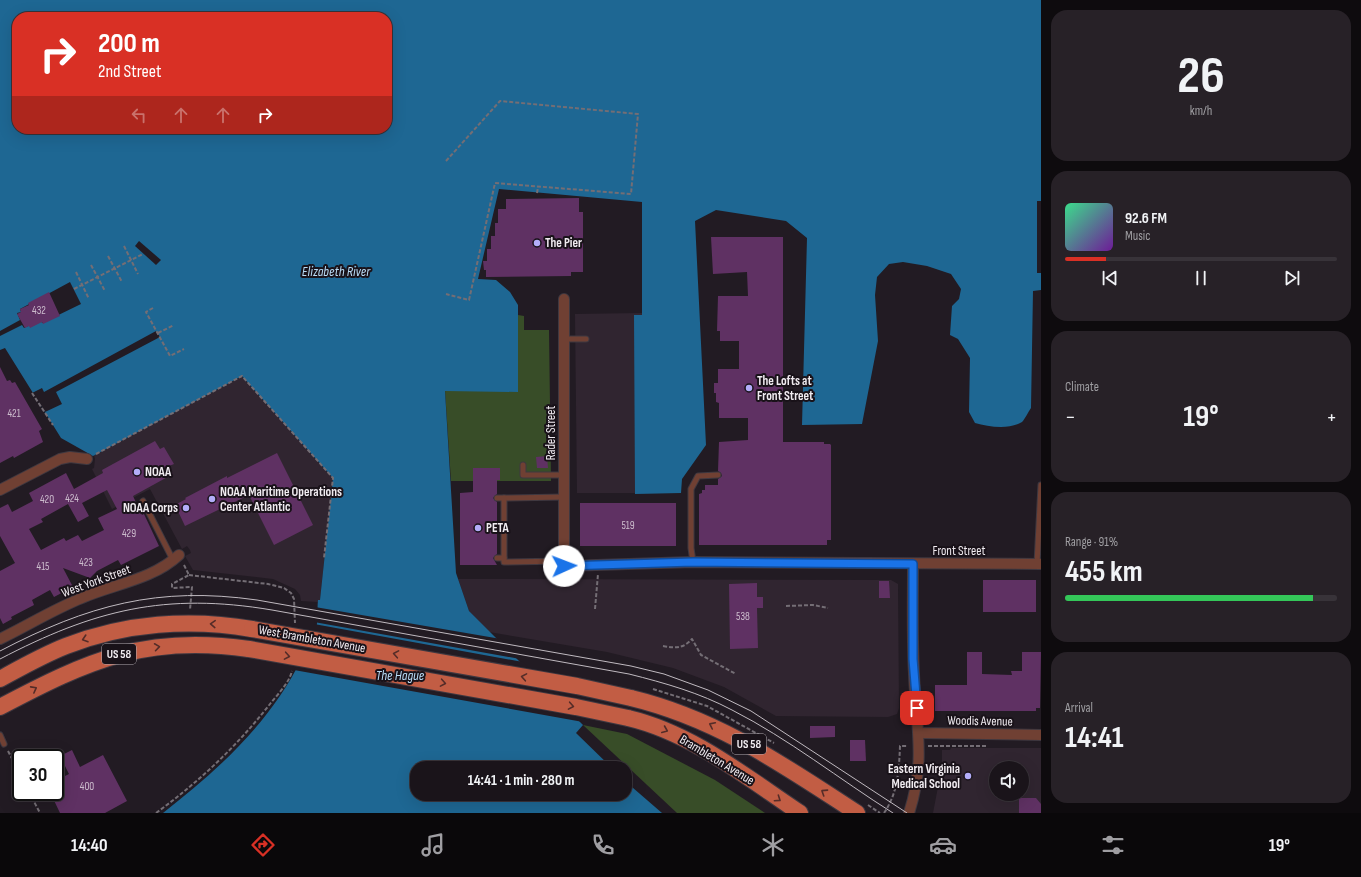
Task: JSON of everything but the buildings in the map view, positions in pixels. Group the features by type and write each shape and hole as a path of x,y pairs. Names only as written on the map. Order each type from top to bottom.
{"main road":[{"name":"West Brambleton Avenue","path":"0,679 64,646 119,630 173,624 220,625 252,628 577,686 631,698"},
{"name":"West Brambleton Avenue","path":"0,707 68,672 117,654 159,646 186,644 249,649 584,708 628,718"},
{"name":"Brambleton Avenue","path":"631,698 687,714 721,729 781,763 857,813"},
{"name":"Brambleton Avenue","path":"628,718 653,725 694,744 800,813"}],"street":[{"name":"Rader Street","path":"564,299 564,564"},
{"path":"0,490 60,459 70,457 90,457"},
{"name":"West York Street","path":"0,639 42,619 66,604 110,586 137,580 176,558"},
{"name":"Front Street","path":"564,564 598,565 693,562 1039,564"},
{"path":"909,813 918,775 919,733 914,671 913,564"},
{"name":"Woodis Avenue","path":"919,733 1041,735"}],"lane":[{"path":"564,338 586,339"},
{"path":"523,465 523,475 564,475"},
{"path":"693,562 691,548 691,489 698,476 718,475"},
{"path":"1039,564 1041,485"},
{"path":"497,498 564,498"},
{"path":"504,498 504,562 564,564"},
{"path":"143,502 176,558"},
{"path":"497,558 504,558"},
{"path":"0,735 4,744"}],"path":[{"path":"446,161 500,101 638,114 631,194 495,183 468,300 446,294"},
{"path":"537,193 538,187"},
{"path":"124,246 138,274"},
{"path":"74,289 143,254"},
{"path":"108,256 122,282"},
{"path":"91,264 105,291"},
{"path":"76,272 89,299"},
{"path":"153,308 146,312 170,356 184,349"},
{"path":"158,334 174,325"},
{"path":"90,457 242,376 333,478 324,558"},
{"path":"32,393 53,425"},
{"path":"176,558 190,576"},
{"path":"596,609 598,565"},
{"path":"194,610 194,612 190,612 192,587 172,588 172,584 190,576 253,582 284,588 291,593 294,599 295,626"},
{"path":"786,606 814,605 828,608"},
{"path":"663,646 678,648 683,647 692,639 701,655 736,674"},
{"path":"156,813 209,771 242,739 288,681 293,667"},
{"path":"4,744 12,759"},
{"path":"884,813 893,798 896,789 900,746"},
{"path":"34,801 40,813"}],"shaded area":[{"path":"642,313 644,493 577,493 575,314"},
{"path":"242,376 333,478 320,600 318,602 301,601 300,595 295,589 273,579 193,570 185,556 191,553 190,550 187,546 182,549 150,489 112,509 92,469 94,468 94,455"},
{"path":"458,579 891,580 898,584 899,708 897,714 888,717 776,716 724,687 673,668 607,652 489,632 469,611"},
{"name":"Eastern Virginia Medical School","path":"951,748 1041,748 1041,813 933,813 942,766 942,750 950,750"}],"green space":[{"path":"518,315 524,316 524,330 549,330 551,481 451,481 445,390 518,391"},
{"path":"583,725 627,734 715,780 765,813 677,813 632,771 632,761 621,761"}],"water":[{"name":"Elizabeth River","path":"0,0 1041,0 1041,290 1033,291 1031,408 1023,421 1017,425 999,427 975,423 969,412 970,358 958,339 950,335 952,306 959,299 961,289 951,274 927,266 903,262 889,264 877,277 875,295 878,341 862,424 802,425 807,238 786,221 716,210 695,221 706,445 682,479 681,493 635,494 634,315 642,315 642,202 499,189 478,279 496,280 510,292 518,305 518,392 445,391 456,573 469,611 583,725 576,733 605,761 410,761 410,801 632,801 632,787 662,813 163,813 223,762 259,724 289,682 313,638 317,627 318,600 320,600 333,478 242,376 93,456 61,438 5,348 0,350"}],"pier":[{"path":"1037,201 1041,201 1041,273 1037,273"},
{"path":"139,241 161,260 156,265 135,246"},
{"path":"70,282 81,304 42,323 41,320 24,328 22,325 0,336 0,331 20,320 17,313 21,312 20,309"},
{"path":"156,331 160,337 56,392 62,404 45,412 32,393 42,388 44,392"},
{"path":"315,607 501,639 520,659 314,622"},
{"path":"314,624 523,662 583,722 294,670 314,631"}],"tram line":[{"path":"0,651 63,622 94,611 124,603 155,598 221,596 257,600 631,666 664,674 708,690 751,711 907,813"},
{"path":"0,659 67,628 99,617 131,609 198,603 233,605 272,610 629,674 682,689 707,698 753,721 794,746 893,813"}],"place":[{"name":"The Pier","path":"537,243"},
{"name":"The Lofts at Front Street","path":"749,388"},
{"name":"NOAA","path":"137,472"},
{"name":"NOAA Maritime Operations Center Atlantic","path":"212,499"},
{"name":"NOAA Corps","path":"186,508"},
{"name":"PETA","path":"478,528"},
{"name":"Eastern Virginia Medical School","path":"968,776"}],"route":[{"path":"564,566 693,562 798,561 913,564 913,659 917,708"}],"water label":[{"name":"The Hague","path":"400,675"}]}
